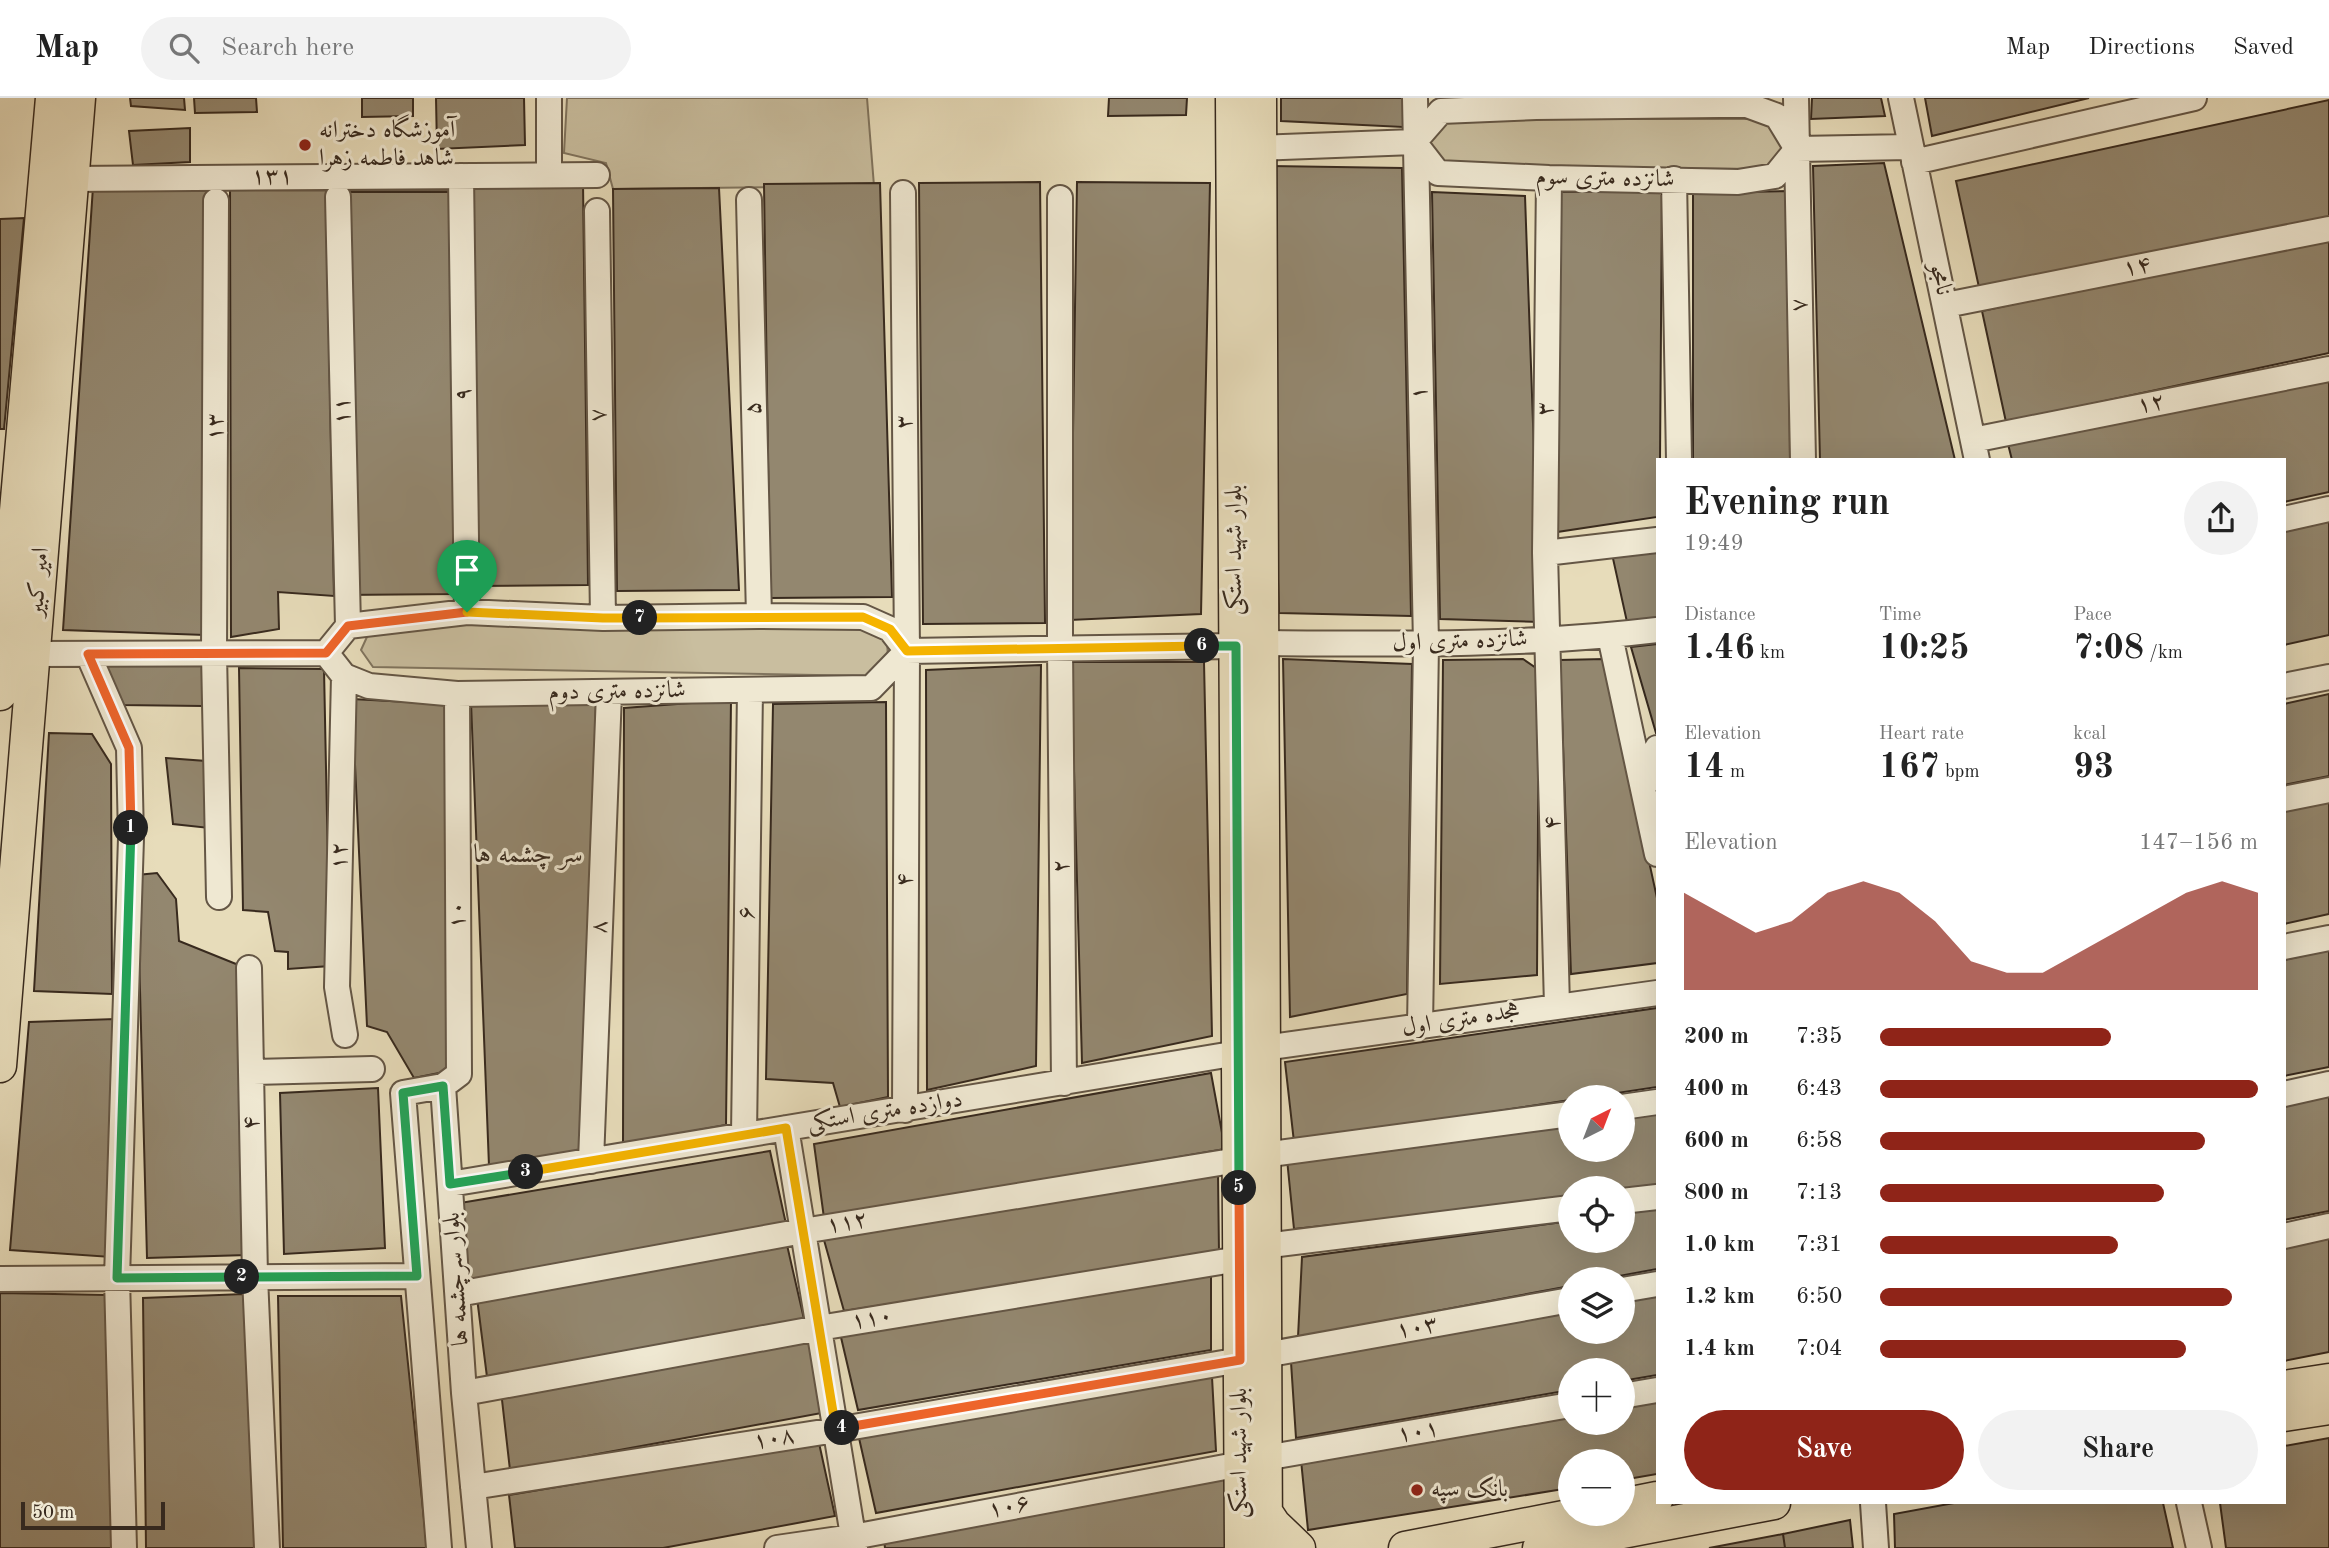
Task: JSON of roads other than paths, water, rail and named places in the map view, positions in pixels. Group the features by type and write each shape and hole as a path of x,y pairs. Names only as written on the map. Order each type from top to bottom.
{"main road":[{"name":"امیر کبیر","path":"0,1066 12,652 52,98"},
{"name":"امیر کبیر","path":"0,694 12,652 72,179 79,98"},
{"name":"بلوار شهید استکی","path":"1232,98 1248,491 1249,644 1253,1461 1241,1548"},
{"name":"بلوار شهید استکی","path":"1248,491 1260,148 1259,98"},
{"path":"2286,1387 2329,1380"},
{"path":"2286,1415 2329,1408"},
{"name":"بلوار شهید استکی","path":"1253,1461 1266,1512 1266,1548"},
{"path":"1635,1502 1656,1498"},
{"path":"1539,1548 1769,1504"},
{"path":"1266,1512 1273,1524 1299,1548"},
{"path":"1405,1548 1558,1518"}],"street":[{"path":"549,98 549,175"},
{"path":"1414,142 1415,98"},
{"path":"1796,98 1797,149"},
{"name":"نامجو","path":"1901,98 1975,450"},
{"path":"1797,149 1912,155 2194,98"},
{"path":"1260,148 1414,142 1441,111 1536,102 1667,102 1747,105 1777,116 1797,149"},
{"name":"شانزده متری سوم","path":"1414,142 1438,173 1738,182 1775,176 1797,149"},
{"name":"۱","path":"1414,142 1426,644"},
{"name":"۷","path":"1797,149 1803,458"},
{"name":"۱۳۱","path":"72,179 597,175"},
{"name":"۹","path":"461,176 467,612"},
{"name":"۳","path":"1549,178 1545,553 1549,639"},
{"path":"1674,180 1679,458"},
{"name":"۳","path":"904,193 907,651"},
{"name":"۱۱","path":"338,197 348,626"},
{"path":"1060,198 1060,648"},
{"name":"۵","path":"748,200 759,616"},
{"name":"۱۳","path":"214,653 216,201"},
{"name":"۷","path":"597,211 603,618"},
{"name":"۱۴","path":"1946,305 2329,229"},
{"name":"۱۲","path":"1975,450 2329,369"},
{"path":"2286,519 2329,509"},
{"path":"1545,553 1656,540"},
{"path":"326,653 348,626 467,612 603,618 863,617 890,629 907,651 1249,644"},
{"name":"شانزده متری اول","path":"1249,644 1426,644 1610,636 1656,631"},
{"path":"1610,636 1649,781 1656,845"},
{"name":"۴","path":"1549,639 1557,1006"},
{"path":"1420,1027 1426,644"},
{"name":"۲","path":"1060,648 1064,1083"},
{"name":"شانزده متری دوم","path":"344,676 369,687 457,694 871,688 907,651"},
{"name":"۴","path":"905,1110 907,651"},
{"path":"12,652 326,653"},
{"path":"214,653 219,897"},
{"path":"326,653 344,676"},
{"path":"88,654 129,748 131,838 117,1278 124,1548"},
{"name":"۱۲","path":"344,676 337,987 345,1035"},
{"path":"2286,686 2329,677"},
{"name":"۶","path":"744,1135 750,690"},
{"name":"۸","path":"591,1161 609,693"},
{"name":"۱۰","path":"443,1086 459,1073 457,694"},
{"path":"1649,781 1656,752"},
{"path":"2286,799 2329,790"},
{"path":"2286,947 2329,938"},
{"name":"۴","path":"249,968 256,1277"},
{"name":"هجده متری اول","path":"1251,1050 1656,993"},
{"name":"دوازده متری استکی","path":"450,1184 1251,1050"},
{"path":"251,1072 372,1069"},
{"path":"2286,1094 2329,1084"},
{"name":"بلوار سرچشمه ها","path":"439,1548 403,1093 443,1086 464,1393 479,1548"},
{"path":"1635,1105 1656,1102"},
{"name":"۱۱۲","path":"458,1294 803,1231 1251,1157 1558,1116"},
{"path":"786,1128 854,1542"},
{"path":"1635,1200 1656,1197"},
{"name":"۱۱۰","path":"464,1393 1252,1253 1558,1210"},
{"path":"2286,1236 2329,1226"},
{"path":"0,1279 417,1276"},
{"path":"256,1277 267,1548"},
{"path":"1635,1288 1656,1284"},
{"name":"۱۰۳","path":"1252,1358 1558,1302"},
{"name":"۱۰۸","path":"473,1487 836,1430 1252,1358"},
{"path":"1635,1394 1656,1390"},
{"name":"۱۰۱","path":"1253,1461 1558,1407"},
{"name":"۱۰۶","path":"777,1548 854,1542 1253,1461"},
{"path":"1873,1504 1876,1548"},
{"path":"2189,1504 2199,1548"}],"place":[{"name":"آموزشگاه دخترانه شاهد فاطمه زهرا","path":"305,145"},
{"name":"بانک سپه","path":"1417,1490"}],"district":[{"name":"سر چشمه ها","path":"528,855"}]}
